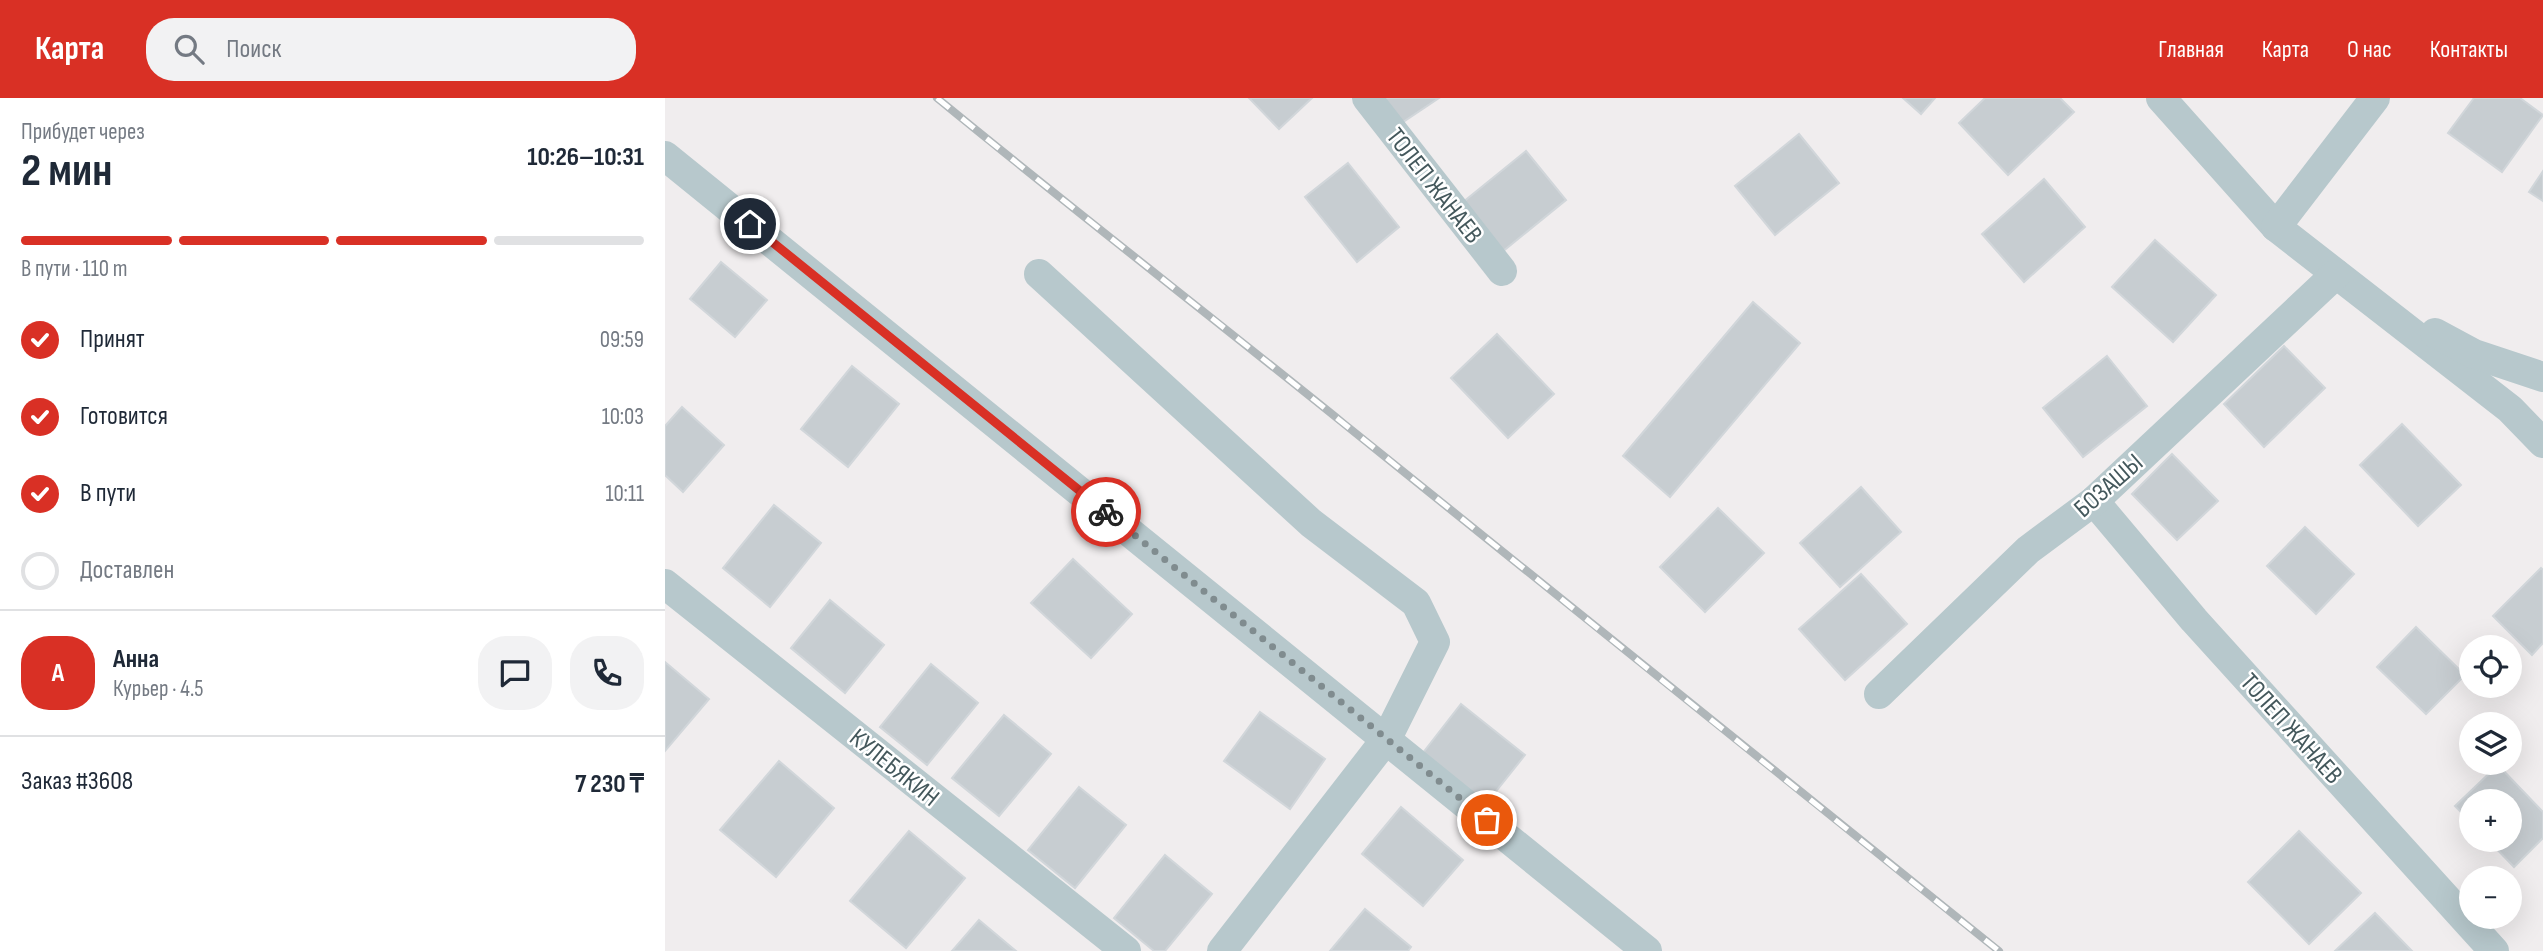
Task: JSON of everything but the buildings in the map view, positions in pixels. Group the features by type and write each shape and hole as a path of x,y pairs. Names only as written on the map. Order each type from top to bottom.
{"street":[{"name":"ТОЛЕП ЖАНАЕВ","path":"1367,98 1502,271"},
{"path":"2161,98 2276,227 2510,409 2543,443"},
{"path":"2276,227 2375,98"},
{"path":"665,156 1647,951"},
{"path":"1039,274 1311,523 1416,603 1435,642 1387,738 1222,951"},
{"name":"БОЗАШЫ","path":"1878,694 2028,550 2094,501 2336,274"},
{"path":"2361,293 2474,354 2543,377"},
{"name":"ТОЛЕП ЖАНАЕВ","path":"2094,501 2194,620 2494,951"},
{"name":"КУЛЕБЯКИН","path":"665,584 1126,951"}],"railway":[{"path":"937,98 1999,951"}],"way so far":[{"path":"1106,512 1487,820"}],"route":[{"path":"750,224 1106,512"}]}
